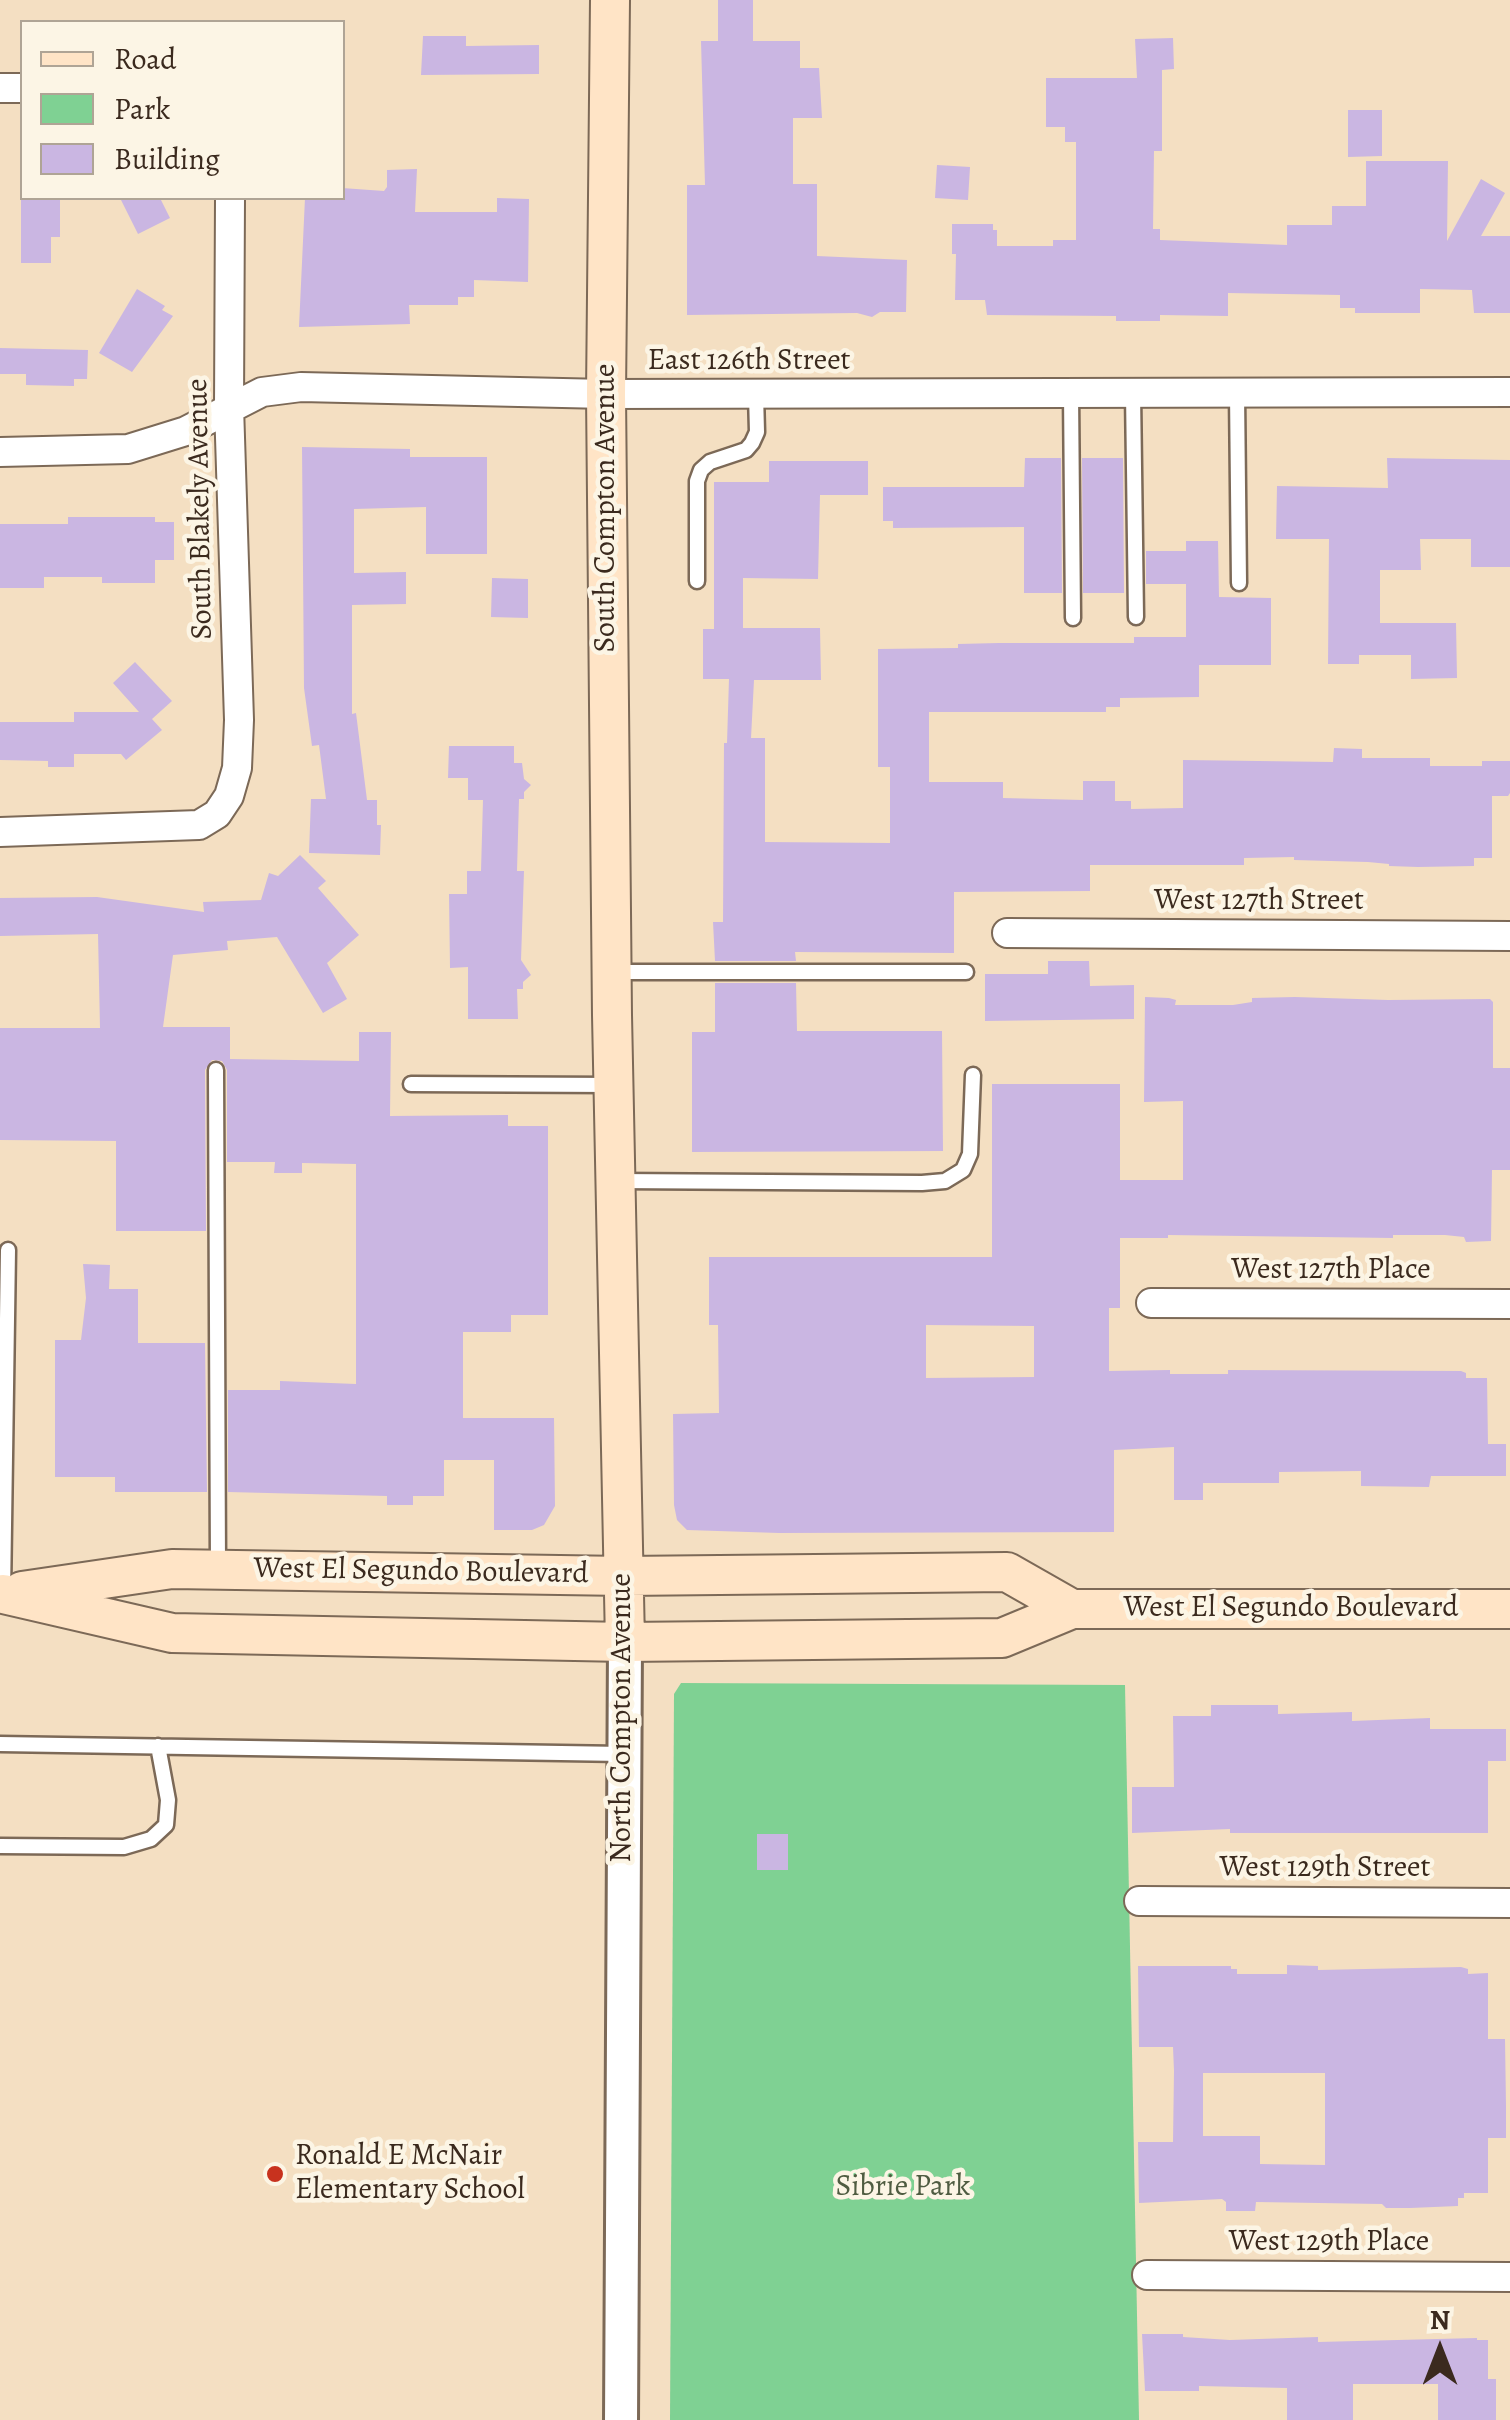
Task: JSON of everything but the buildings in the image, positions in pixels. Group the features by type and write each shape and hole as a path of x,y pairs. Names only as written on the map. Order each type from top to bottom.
{"main road":[{"name":"South Compton Avenue","path":"610,0 606,394 612,1016"},
{"name":"North Compton Avenue","path":"612,1016 625,1642"},
{"name":"West El Segundo Boulevard","path":"1,1594 172,1569 624,1576 1007,1572 1072,1610"},
{"name":"West El Segundo Boulevard","path":"1,1594 172,1633 625,1642 1002,1638 1072,1610 1510,1610"}],"street":[{"name":"South Blakely Avenue","path":"0,832 199,825 217,814 229,796 236,768 239,720 229,406 230,200"},
{"name":"East 126th Street","path":"0,452 128,449 186,431 262,392 301,387 606,394 1510,392"},
{"name":"West 127th Street","path":"1007,932 1510,936"},
{"name":"West 127th Place","path":"1152,1303 1510,1304"},
{"name":"North Compton Avenue","path":"621,2420 625,1642"},
{"name":"West 129th Street","path":"1139,1901 1510,1903"},
{"name":"West 129th Place","path":"1147,2275 1510,2277"}],"lane":[{"path":"1134,393 1136,617"},
{"path":"1237,393 1239,582"},
{"path":"698,582 700,470 710,462 746,450 752,443 757,432 756,394"},
{"path":"1071,394 1073,618"},
{"path":"612,972 966,972"},
{"path":"216,1070 218,1569"},
{"path":"616,1181 946,1181 962,1170 970,1154 974,1075"},
{"path":"410,1084 614,1085"},
{"path":"1,1594 8,1250"},
{"path":"0,1744 623,1754"},
{"path":"0,1846 124,1847 151,1839 166,1824 168,1800 158,1746"}],"green space":[{"name":"Sibrie Park","path":"681,1683 1125,1685 1139,2420 670,2420 674,1694"}],"place":[{"name":"Ronald E McNair Elementary School","path":"275,2174"}]}
